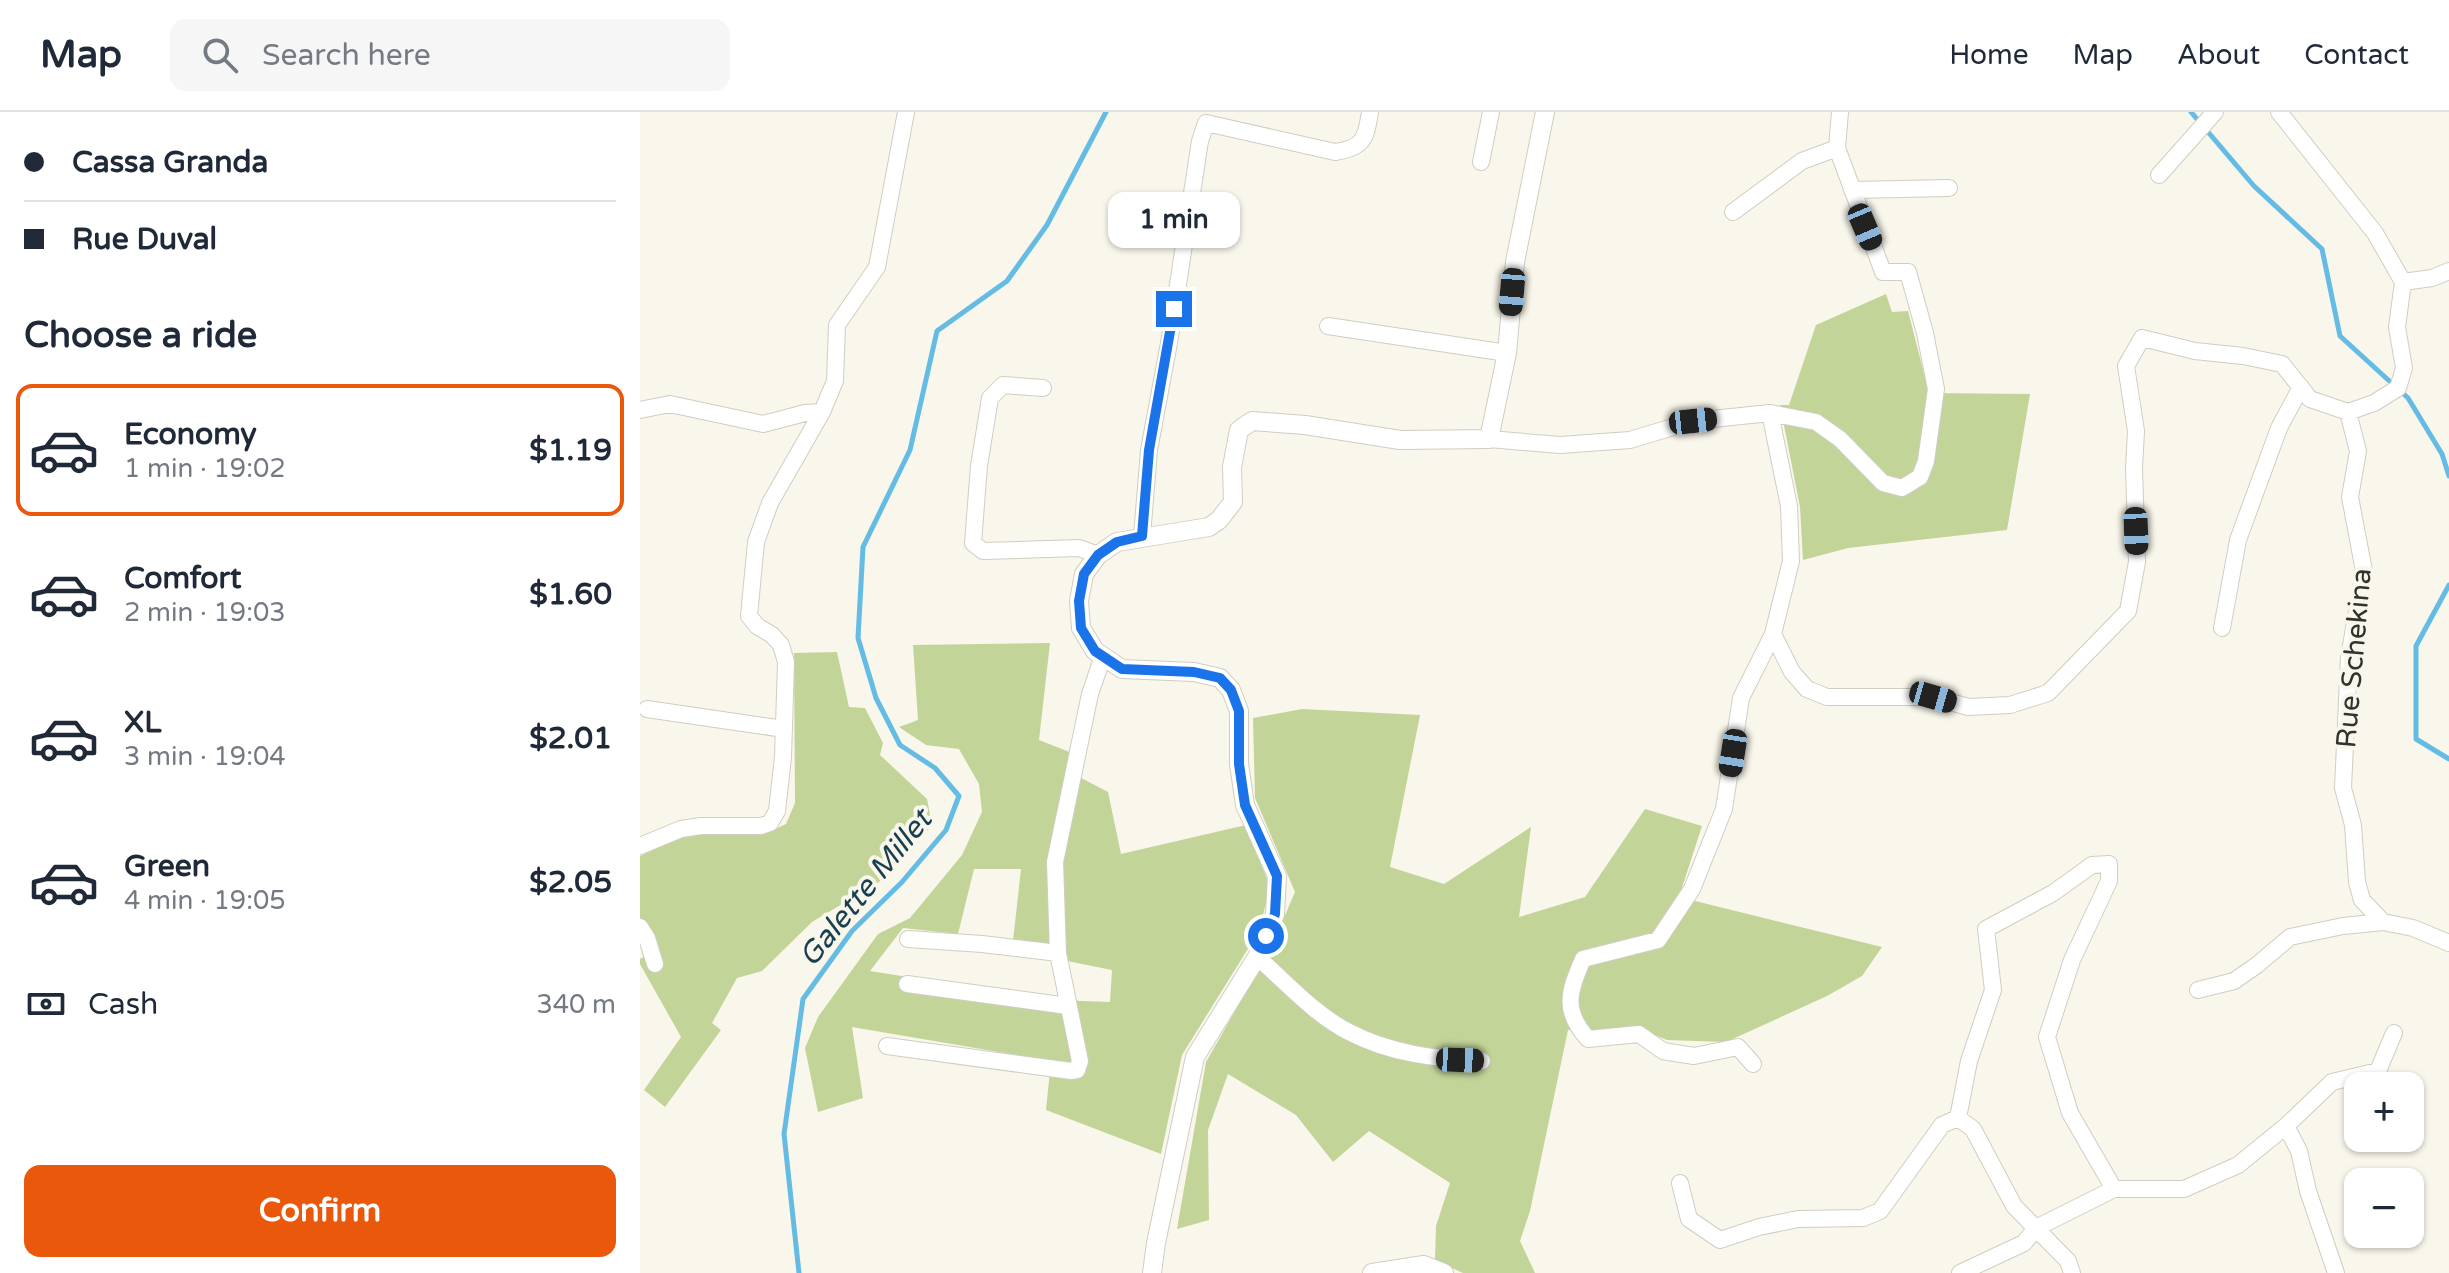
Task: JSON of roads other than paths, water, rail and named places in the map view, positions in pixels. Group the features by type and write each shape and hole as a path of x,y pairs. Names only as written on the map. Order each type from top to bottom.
{"street":[{"path":"640,846 681,829 770,823 777,811 786,662 781,645 749,616 756,542 770,503 822,412 835,381 837,325 877,267 906,112"},
{"path":"1142,536 1149,450 1200,141 1209,118 1335,152 1350,150 1361,143 1367,131 1370,112"},
{"path":"1481,162 1491,112"},
{"path":"1489,439 1507,353 1515,262 1545,112"},
{"path":"1152,1273 1195,1057 1257,957 1275,914 1277,876 1245,805 1239,764 1239,711 1231,690 1220,678 1194,672 1122,669 1095,651 1081,628 1079,601 1084,574 1098,555 1117,542 1209,527 1219,520 1233,502 1232,467 1239,430 1252,421 1305,425 1400,440 1489,439 1560,445 1630,440 1693,421 1770,413 1816,422 1840,439 1883,483 1902,488 1920,477 1926,461 1936,389 1925,333 1908,272 1883,272 1837,148 1840,112"},
{"path":"2159,175 2215,112"},
{"path":"1773,634 1792,672 1807,689 1827,697 1933,697 1968,707 2010,705 2048,693 2128,611 2137,562 2136,431 2126,366 2142,338 2195,351 2282,364 2310,399 2348,412 2374,403 2398,388 2404,368 2397,327 2403,282 2375,233 2279,112"},
{"path":"1733,212 1802,161 1837,148"},
{"path":"1852,190 1949,188"},
{"path":"2403,282 2432,278 2449,271"},
{"path":"1328,326 1507,353"},
{"path":"1043,388 1003,385 990,398 979,466 973,543 983,551 1079,548 1098,555"},
{"path":"2222,628 2238,540 2279,428 2301,387"},
{"path":"640,410 670,404 763,424 805,413 822,412"},
{"name":"Rue Schekina","path":"2348,412 2358,451 2350,497 2364,571 2349,657 2343,788 2353,825 2357,882 2362,900 2383,922"},
{"path":"1753,1064 1738,1047 1694,1056 1663,1051 1639,1034 1588,1039 1574,1024 1570,990 1583,959 1658,940 1692,889 1724,809 1741,698 1773,634 1791,561 1789,506 1770,413"},
{"path":"887,1046 1077,1070 1080,1061 1058,953 1055,862 1090,694 1103,656"},
{"path":"647,709 784,729"},
{"path":"1958,1118 1969,1061 1993,990 1986,929 2053,893 2092,865 2109,864 2109,881 2072,960 2047,1037 2070,1113 2114,1189"},
{"path":"2198,990 2234,981 2290,937 2343,926 2383,922 2413,928 2449,943"},
{"path":"640,927 655,964"},
{"path":"908,939 1058,953"},
{"path":"1257,957 1327,1018 1349,1032 1398,1051 1438,1059 1482,1061"},
{"path":"907,984 1068,1006"},
{"path":"1960,1273 2024,1243 2036,1228 2114,1189 2184,1189 2238,1165 2286,1126 2332,1082 2378,1071 2394,1033"},
{"path":"1958,1118 1973,1129 2014,1206 2068,1261 2072,1273"},
{"path":"1680,1183 1689,1219 1720,1240 1759,1227 1798,1219 1863,1218 1880,1211 1942,1125 1958,1118"},
{"path":"2286,1126 2299,1151 2308,1191 2336,1273"},
{"path":"1372,1273 1424,1265 1444,1273"}],"waterway":[{"name":"Galette Millet","path":"799,1273 784,1134 803,999 852,931 902,882 946,830 959,796 935,768 900,745 876,698 858,638 863,547 910,450 937,331 1007,281 1047,225 1106,112"},
{"path":"2191,112 2254,186 2322,249 2340,336 2408,398 2442,454 2449,476"},
{"path":"2449,585 2416,646 2416,739 2449,759"}]}
